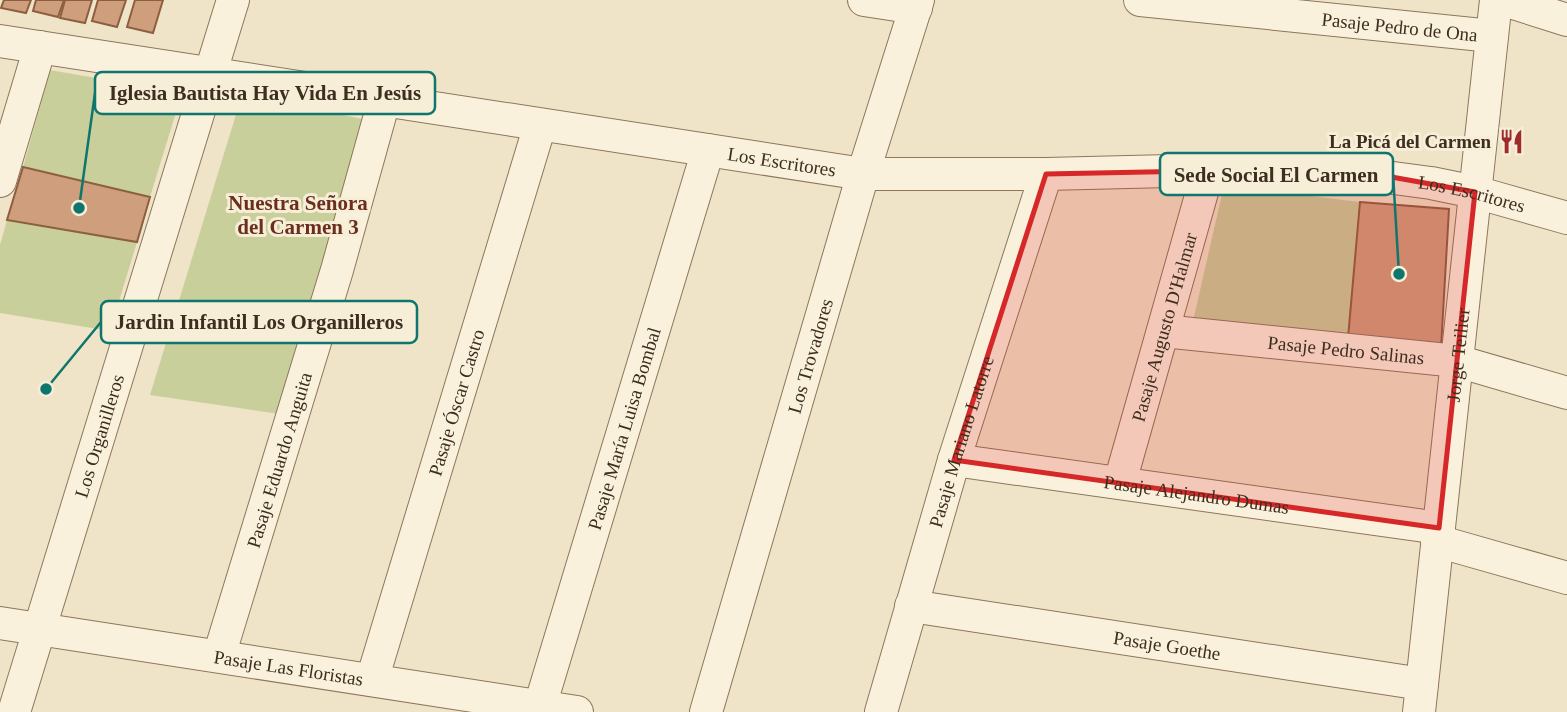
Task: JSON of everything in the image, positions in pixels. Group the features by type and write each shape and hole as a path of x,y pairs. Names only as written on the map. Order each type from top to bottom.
{"street":[{"name":"Los Organilleros","path":"14,712 233,0"},
{"path":"864,0 917,4"},
{"name":"Pasaje Pedro de Ona","path":"1140,0 1492,36"},
{"name":"Jorge Teilier","path":"1422,705 1496,0"},
{"path":"1504,0 1567,20"},
{"name":"Los Trovadores","path":"706,712 863,174 917,4"},
{"name":"Los Escritores","path":"0,41 863,174 1046,174 1252,169 1341,171 1475,192 1567,218"},
{"path":"0,181 40,47"},
{"name":"Pasaje Eduardo Anguita","path":"219,656 337,270 384,101"},
{"name":"Pasaje Óscar Castro","path":"372,680 540,125"},
{"name":"Pasaje María Luisa Bombal","path":"540,706 708,150"},
{"name":"Pasaje Augusto D'Halmar","path":"1120,482 1208,171"},
{"name":"Pasaje Mariano Latorre","path":"881,712 954,460 1046,174"},
{"name":"Pasaje Pedro Salinas","path":"1163,331 1457,362 1567,393"},
{"name":"Pasaje Alejandro Dumas","path":"954,460 1120,482 1438,535 1567,578"},
{"name":"Pasaje Goethe","path":"911,606 1422,705"},
{"name":"Pasaje Las Floristas","path":"0,623 578,712"}],"highlighted area":[{"path":"1297,169 1386,176 1475,192 1439,528 954,460 1046,174"}],"green space":[{"path":"50,70 182,93 150,197 23,167"},
{"path":"242,95 368,120 279,414 150,395"},
{"path":"1261,190 1360,202 1348,338 1193,321 1222,194"},
{"path":"7,220 137,242 110,331 0,313 0,245"}],"building":[{"path":"4,0 31,0 26,13 1,8"},
{"path":"36,0 64,0 58,17 33,11"},
{"path":"65,0 92,0 85,23 60,18"},
{"path":"98,0 126,0 117,27 92,21"},
{"path":"135,0 163,0 153,33 127,27"},
{"path":"23,167 150,197 137,242 7,220"},
{"path":"1360,202 1449,209 1441,348 1348,338"}],"place":[{"name":"La Picá del Carmen","path":"1511,141"},
{"name":"Iglesia Bautista Hay Vida En Jesús","path":"79,208"},
{"name":"Sede Social El Carmen","path":"1399,274"},
{"name":"Jardin Infantil Los Organilleros","path":"46,389"}],"district":[{"name":"Nuestra Señora del Carmen 3","path":"298,215"}]}
